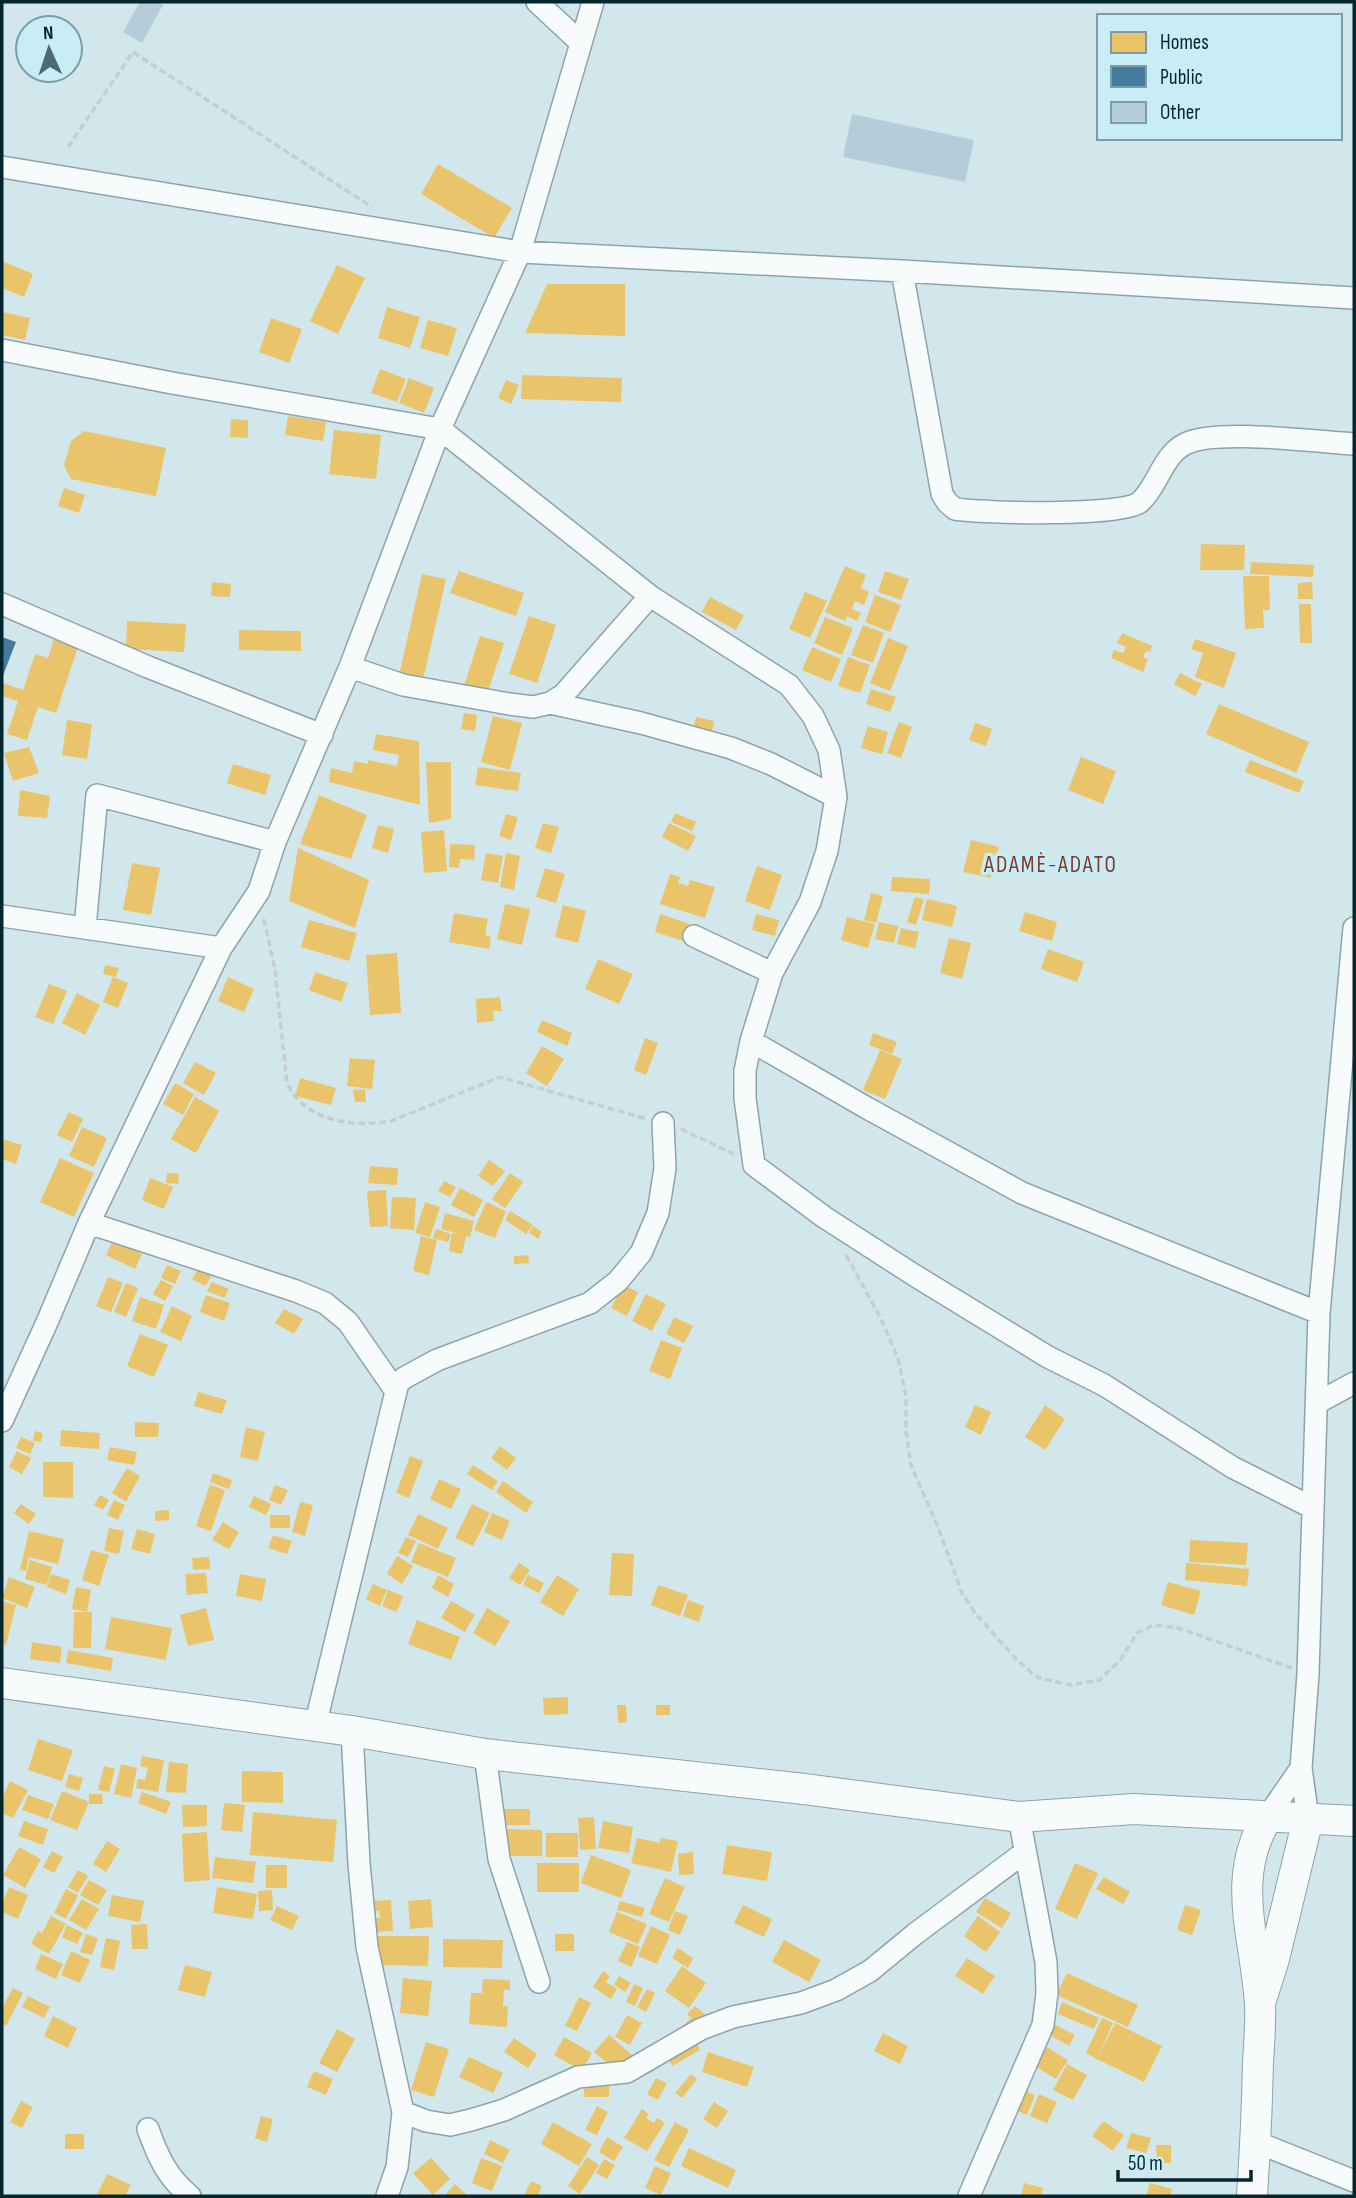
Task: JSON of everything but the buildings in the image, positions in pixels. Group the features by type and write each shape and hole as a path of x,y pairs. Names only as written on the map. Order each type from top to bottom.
{"street":[{"path":"537,2 581,43"},
{"path":"2,1421 89,1223 221,948 259,891 275,842 350,667 440,429 520,252 593,2"},
{"path":"2,167 520,252 1354,298"},
{"path":"902,271 942,495 955,509 1084,511 1116,509 1138,503 1168,460 1185,444 1210,437 1354,444"},
{"path":"2,350 172,383 440,429 650,596 789,685 813,716 829,750 836,797 827,851 810,902 772,973 751,1041 745,1071 745,1098 754,1165 824,1216 981,1316 1048,1357 1104,1385 1232,1467 1311,1507"},
{"path":"550,703 564,694 650,596"},
{"path":"2,604 148,667 322,735"},
{"path":"350,667 403,685 533,706 550,703 641,723 731,748 771,764 836,797"},
{"path":"85,928 96,795 275,842"},
{"path":"2,916 221,948"},
{"path":"1260,2004 1274,1959 1308,1819 1301,1768 1308,1674 1319,1313 1344,1162 1354,928"},
{"path":"694,936 772,973"},
{"path":"751,1041 1022,1193 1319,1313"},
{"path":"315,1726 395,1390 404,1378 437,1360 590,1303 618,1281 641,1253 658,1213 665,1168 663,1123"},
{"path":"89,1223 325,1303 348,1322 395,1390"},
{"path":"1317,1403 1354,1383"},
{"path":"2,1682 352,1731 485,1754 817,1791 1019,1817 1134,1809 1354,1821"},
{"path":"352,1731 359,1864 367,1947 403,2112 397,2167 387,2196"},
{"path":"485,1754 499,1859 538,1982"},
{"path":"1252,2196 1260,2004 1247,1914 1248,1877 1252,1849 1258,1833 1301,1768"},
{"path":"969,2196 1043,2025 1047,1993 1046,1962 1019,1817"},
{"path":"403,2112 450,2125 471,2120 504,2110 578,2077 627,2072 701,2029 733,2017 801,2003 836,1990 870,1971 915,1934 1025,1853"},
{"path":"148,2129 161,2164 176,2184 190,2196"},
{"path":"1256,2142 1354,2181"}],"path":[{"path":"68,147 133,51 379,212"},
{"path":"259,891 275,970 287,1083 293,1097 307,1109 356,1124 374,1124 391,1121 500,1077 663,1123 695,1135 754,1165"},
{"path":"843,1251 881,1319 898,1358 906,1397 906,1431 911,1465 939,1527 962,1593 975,1613 1019,1662 1037,1677 1070,1685 1100,1680 1121,1659 1137,1633 1154,1625 1178,1628 1308,1674"}],"district":[{"name":"ADAMÈ-ADATO","path":"1051,864"}]}
